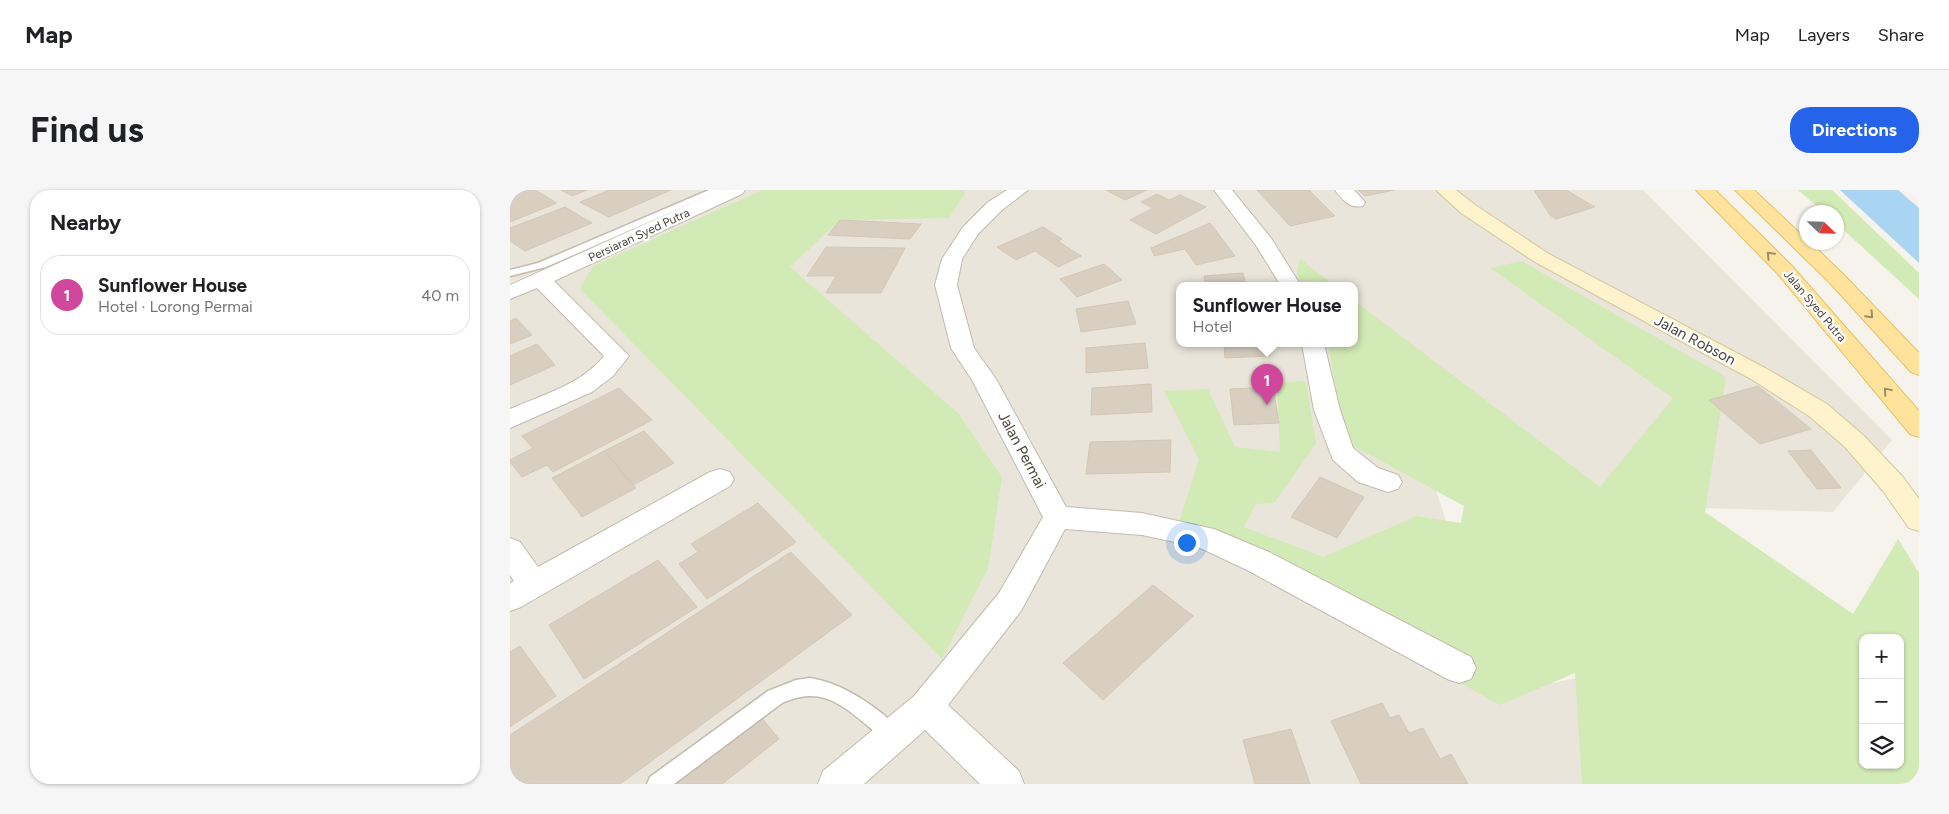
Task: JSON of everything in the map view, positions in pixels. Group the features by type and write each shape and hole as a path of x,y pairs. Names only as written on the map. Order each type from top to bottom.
{"main road":[{"name":"Jalan Robson","path":"1445,190 1468,209 1542,258 1759,374 1818,410 1854,441 1893,484 1919,520"},
{"name":"Jalan Syed Putra","path":"1705,190 1784,269 1919,428"},
{"path":"1744,190 1837,279 1919,367"}],"street":[{"name":"Persiaran Syed Putra","path":"511,287 541,280 736,190"},
{"name":"Jalan Permai","path":"1019,190 996,206 970,231 952,259 946,285 963,348 984,379 1057,517"},
{"path":"1223,190 1264,242 1289,282"},
{"path":"510,419 583,386 606,371 617,356 541,280"},
{"path":"1314,347 1327,410 1342,453 1368,475 1388,482"},
{"path":"510,550 522,592 720,479"},
{"path":"836,784 926,707 1010,602 1057,517 1142,524 1204,537 1258,561 1459,668"},
{"path":"926,707 1006,784"}],"lane":[{"path":"511,287 542,265 717,190"},
{"path":"657,784 775,697 796,688 817,687 840,694 893,735"}],"shaded area":[{"path":"510,190 725,190 510,283"},
{"path":"728,190 1643,190 1892,440 1833,512 1574,504 1435,487 1502,693 1602,673 1758,784 510,784 510,284"}],"green space":[{"path":"762,190 956,190 966,192 949,218 840,220 790,267 959,414 1002,477 988,568 942,659 580,289 593,266"},
{"path":"1798,190 1832,190 1919,273 1919,299 1844,230 1844,205 1816,205"},
{"path":"1300,259 1330,282 1300,282 1297,274"},
{"path":"1522,261 1726,377 1705,512 1853,614 1898,539 1919,573 1919,784 1582,784 1575,673 1500,705 1178,526 1199,459 1164,391 1208,389 1235,447 1280,452 1277,383 1306,381 1316,444 1274,503 1256,504 1244,527 1323,557 1416,516 1461,523 1464,506 1346,442 1329,347 1358,347 1358,303 1600,487 1673,398 1490,268"}],"water":[{"path":"1840,190 1898,190 1919,208 1919,263"}],"building":[{"path":"515,190 535,190 557,203 510,222 510,192"},
{"path":"561,190 587,190 572,196"},
{"path":"609,190 671,190 609,217 580,202"},
{"path":"1106,190 1147,190 1125,200"},
{"path":"1257,190 1309,190 1335,216 1290,226"},
{"path":"1358,190 1394,190 1365,196"},
{"path":"1534,190 1566,190 1595,207 1556,219 1550,215"},
{"path":"1157,194 1169,200 1180,195 1206,207 1156,234 1130,220 1153,208 1141,202"},
{"path":"565,207 592,223 525,251 510,241 510,228"},
{"path":"840,220 921,224 910,239 828,235"},
{"path":"1210,223 1235,256 1196,265 1185,249 1154,256 1151,248"},
{"path":"1043,227 1062,239 1058,241 1081,256 1058,267 1035,251 1016,260 997,247"},
{"path":"826,247 905,248 881,293 826,293 836,276 807,276"},
{"path":"1104,264 1122,280 1077,297 1060,279"},
{"path":"1243,273 1245,282 1205,282 1204,276"},
{"path":"1128,301 1136,324 1081,332 1076,309"},
{"path":"516,318 532,335 510,344 510,321"},
{"path":"1145,343 1148,368 1086,373 1086,348"},
{"path":"537,344 555,365 510,385 510,356"},
{"path":"1224,347 1268,347 1270,356 1225,358"},
{"path":"1151,384 1152,412 1091,415 1092,388"},
{"path":"1758,386 1811,429 1760,444 1709,400"},
{"path":"1273,387 1279,423 1234,425 1230,389"},
{"path":"619,388 652,420 553,472 547,465 522,477 510,462 510,460 533,448 522,436"},
{"path":"644,431 674,463 633,485 604,451"},
{"path":"1171,440 1170,472 1086,474 1090,442"},
{"path":"1811,450 1841,488 1817,489 1788,451"},
{"path":"604,451 636,488 582,517 552,478"},
{"path":"1320,477 1364,497 1337,538 1291,517"},
{"path":"758,503 796,542 707,599 679,564 698,552 691,544"},
{"path":"791,552 852,615 620,784 510,784 510,735"},
{"path":"658,560 697,607 584,679 549,625"},
{"path":"1153,585 1193,616 1103,700 1063,663"},
{"path":"520,646 556,696 510,727 510,652"},
{"path":"1382,703 1390,718 1399,715 1409,733 1423,728 1440,759 1451,754 1468,784 1361,784 1331,721"},
{"path":"762,718 779,739 722,784 675,784"},
{"path":"1291,729 1310,784 1255,784 1243,740"}],"place":[{"name":"Sunflower House","path":"1267,405"}]}
